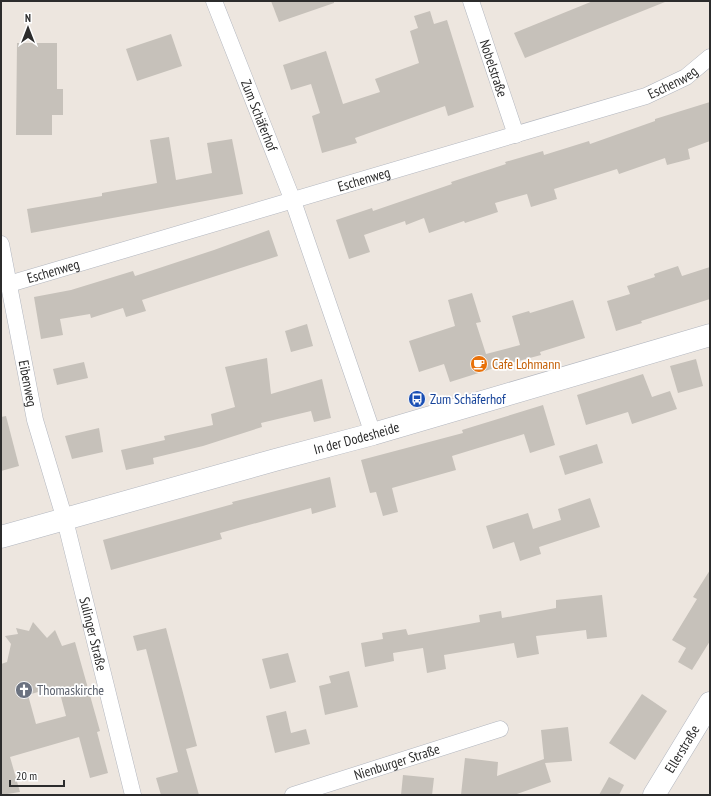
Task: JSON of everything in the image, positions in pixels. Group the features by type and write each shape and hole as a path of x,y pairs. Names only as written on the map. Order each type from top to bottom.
{"street":[{"name":"Zum Schäferhof","path":"214,1 293,201 373,434"},
{"name":"Nobelstraße","path":"471,1 516,135"},
{"name":"Eschenweg","path":"8,284 646,96 686,77 710,57"},
{"name":"Eibenweg","path":"1,244 35,420 65,520"},
{"name":"In der Dodesheide","path":"1,537 373,434 710,335"},
{"name":"Sulinger Straße","path":"65,520 133,795"},
{"name":"Ellerstraße","path":"654,795 710,703"},
{"name":"Nienburger Straße","path":"293,795 500,729"}],"building":[{"path":"271,1 334,1 334,3 279,22"},
{"path":"593,1 665,2 525,58 514,33"},
{"path":"430,11 434,24 447,20 474,107 448,116 445,106 355,138 357,143 322,153 312,116 320,113 311,84 291,90 283,65 326,51 343,104 380,92 375,79 419,63 410,31 418,28 414,16"},
{"path":"171,34 182,66 137,81 126,49"},
{"path":"17,43 57,43 57,89 63,89 63,115 52,115 52,135 16,135"},
{"path":"710,102 710,141 688,149 690,159 667,165 665,158 619,174 617,169 554,189 557,199 531,207 527,194 495,203 498,212 465,223 464,221 429,233 424,218 406,225 405,221 364,235 370,252 349,259 336,220 372,208 373,211 452,184 451,182 506,164 505,162 543,151 544,155 589,141 590,144 655,121 655,119"},
{"path":"169,137 176,180 212,173 207,143 232,139 243,194 31,233 27,209 102,196 102,193 157,183 150,140"},
{"path":"269,230 278,256 142,300 146,311 126,317 123,308 91,318 90,314 60,319 63,335 41,339 34,297 71,290 133,271 135,276"},
{"path":"678,266 682,276 710,267 710,299 641,321 642,323 616,331 607,301 630,294 627,286 655,277 654,274"},
{"path":"472,293 481,322 476,323 486,354 520,345 512,316 529,311 530,313 573,300 585,338 540,352 541,355 450,382 444,364 419,372 409,341 455,326 448,300"},
{"path":"307,324 313,346 291,352 285,331"},
{"path":"267,358 271,394 322,379 331,418 314,422 311,411 261,423 262,427 203,446 153,458 154,464 126,470 121,450 165,440 164,436 213,425 211,414 235,407 225,367"},
{"path":"696,359 703,386 678,393 670,366"},
{"path":"84,362 88,378 57,385 53,369"},
{"path":"643,374 652,397 670,391 677,409 632,424 628,412 586,425 577,395"},
{"path":"543,405 555,445 530,453 524,434 452,456 456,470 392,488 398,512 383,516 376,492 370,493 361,460 463,433 462,430"},
{"path":"6,416 19,466 1,471 1,417"},
{"path":"99,428 103,452 72,459 65,436"},
{"path":"597,444 603,463 565,475 559,456"},
{"path":"330,477 336,507 312,514 311,508 220,533 222,539 111,570 103,540 233,504 232,502"},
{"path":"590,498 600,527 539,547 541,554 520,561 514,542 493,549 486,526 528,513 533,529 561,520 558,509"},
{"path":"710,570 710,641 692,670 678,662 686,648 672,640 697,599 693,597"},
{"path":"602,595 607,637 587,639 586,630 536,636 539,654 517,658 514,643 444,655 446,669 427,673 423,648 393,653 394,661 365,667 361,643 383,639 382,633 406,629 408,635 480,622 479,615 501,611 502,618 556,608 556,600"},
{"name":"Thomaskirche","path":"33,622 47,638 55,630 62,646 75,642 100,731 97,732 108,773 90,778 79,737 10,757 20,792 1,795 1,664 7,662 11,644 5,636 18,634 16,628 29,631","holes":["58,686 66,716 36,724 28,695"]},
{"path":"166,628 197,746 186,749 199,795 161,795 156,778 178,772 146,649 137,651 133,636"},
{"path":"288,653 296,682 270,689 262,659"},
{"path":"349,671 358,707 325,715 319,686 331,683 329,676"},
{"path":"642,694 667,711 635,760 609,743"},
{"path":"286,711 291,733 306,729 310,744 275,753 266,716"},
{"path":"568,727 572,761 545,763 551,782 514,795 461,795 465,758 498,762 497,776 544,759 541,730"},
{"path":"403,775 434,778 432,795 401,795"},
{"path":"609,777 624,785 619,795 599,795"}],"place":[{"name":"Cafe Lohmann","path":"479,364"},
{"name":"Zum Schäferhof","path":"417,399"},
{"name":"Thomaskirche","path":"24,690"}]}
